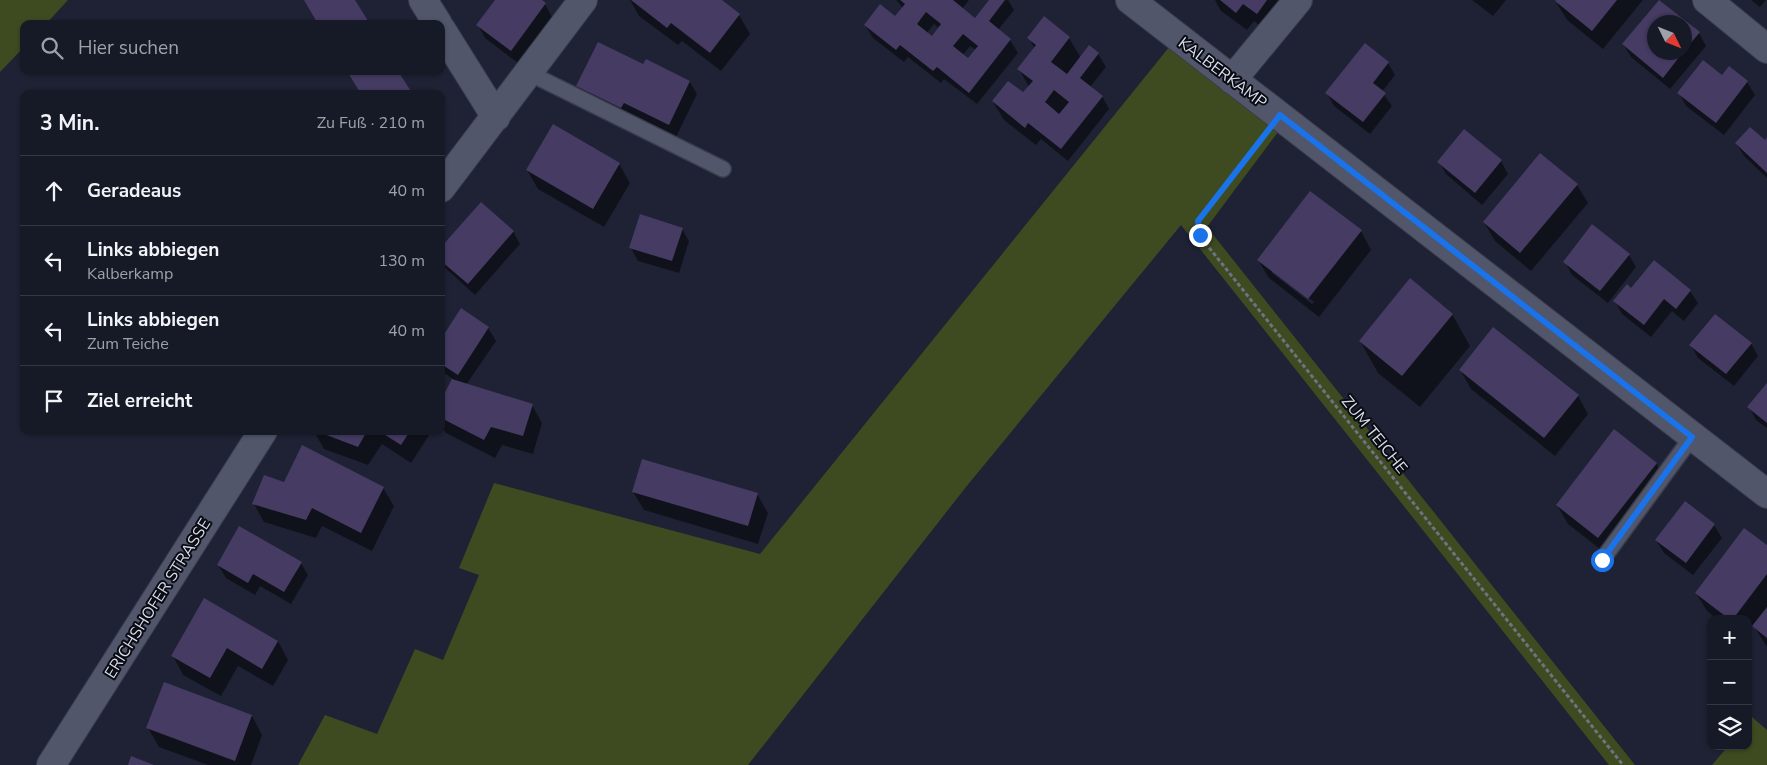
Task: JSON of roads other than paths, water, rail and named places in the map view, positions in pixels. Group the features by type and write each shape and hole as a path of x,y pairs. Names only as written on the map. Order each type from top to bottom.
{"street":[{"path":"423,0 436,20"},
{"path":"445,183 496,118 583,0"},
{"name":"KALBERKAMP","path":"1130,0 1767,494"},
{"path":"1232,80 1298,0"},
{"path":"1707,0 1767,49"},
{"path":"445,35 496,118"},
{"name":"ERICHSHOFER STRASSE","path":"51,765 260,435"}],"lane":[{"path":"529,74 723,169"},
{"path":"1602,560 1692,437"}]}
